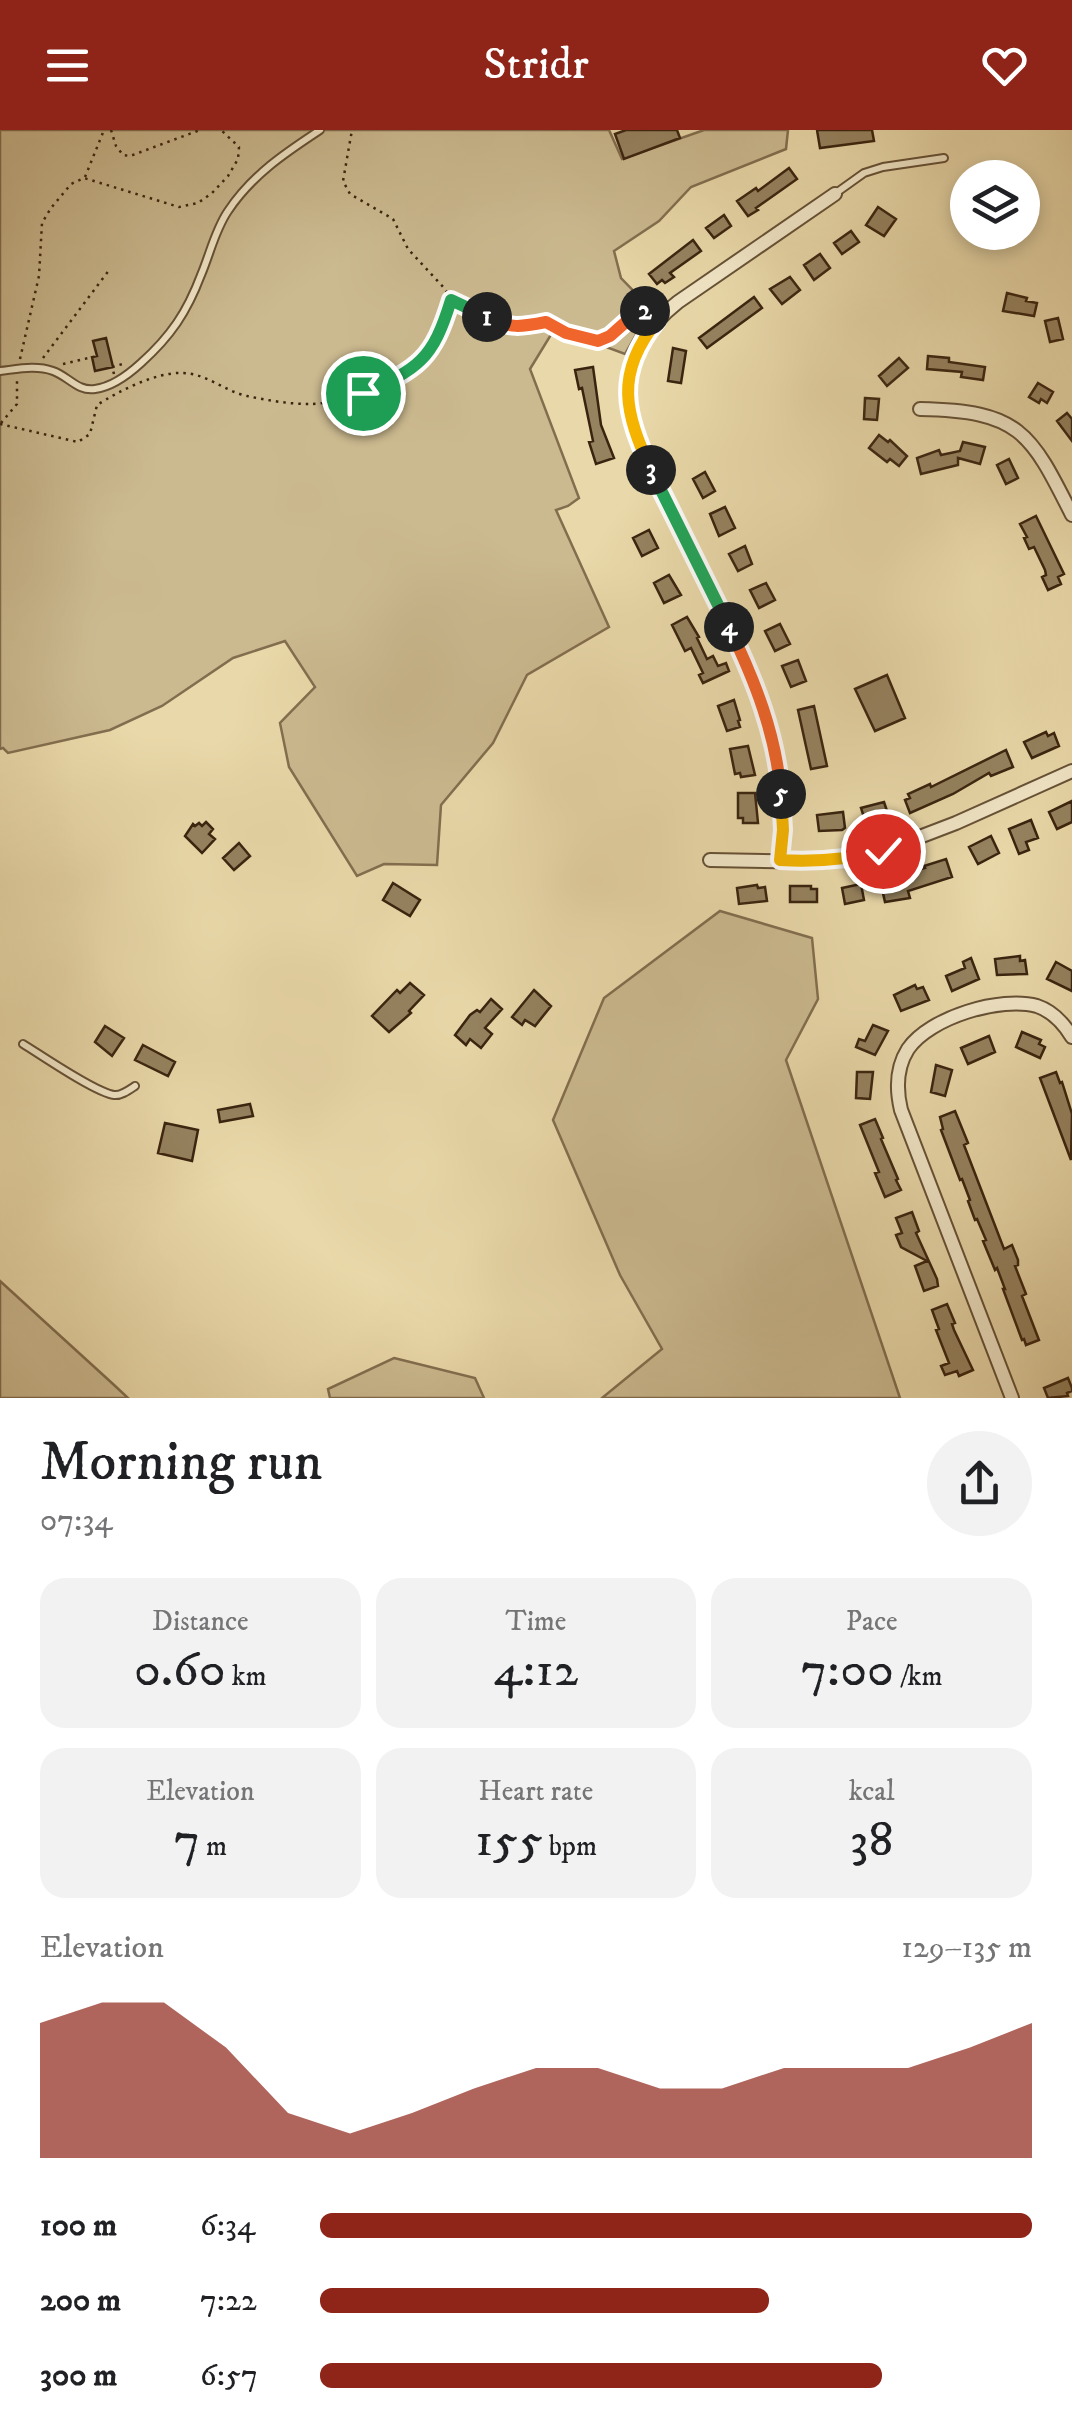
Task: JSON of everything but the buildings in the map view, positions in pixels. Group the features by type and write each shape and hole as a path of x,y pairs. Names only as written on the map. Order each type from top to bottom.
{"street":[{"path":"780,860 780,779 759,693 638,443 628,412 632,367 643,340 657,321 678,302 835,194"},
{"path":"920,408 985,414 1014,428 1045,464 1072,515"},
{"path":"710,860 848,860 956,823 1072,772"},
{"path":"1012,1398 901,1110 898,1078 908,1051 920,1038 945,1022 987,1006 1035,1006 1054,1015 1072,1036"}],"lane":[{"path":"0,371 36,367 54,371 90,390 112,383 136,368 182,318 224,218 239,196 275,160 320,130"},
{"path":"835,194 874,170 944,158"},
{"path":"23,1044 114,1095 135,1086"}],"path":[{"path":"104,130 84,178 71,184 42,223 39,276 17,369 17,404 0,424 78,442 90,434 96,405 153,378 178,372 196,374 241,395 306,404 363,393 417,366 434,347 451,300"},
{"path":"111,130 116,146 123,155 130,156 200,130"},
{"path":"84,178 178,207 198,203 228,176 238,159 239,147 221,130"},
{"path":"352,130 344,182 350,194 393,219 408,249 451,300 504,326 546,322 566,333 598,341 610,336 637,312 648,312 657,321"},
{"path":"36,367 110,269"},
{"path":"54,371 64,364 97,356"}],"shaded area":[{"path":"0,130 609,130 622,159 704,130 788,130 786,149 691,187 659,221 614,251 621,278 656,314 637,333 625,354 555,328 530,369 579,498 556,510 609,627 527,675 493,743 441,805 437,865 384,864 357,876 289,767 280,723 315,687 285,641 233,658 162,706 110,730 8,753 0,749"},
{"path":"720,911 812,938 818,999 786,1060 900,1398 602,1398 662,1349 620,1275 553,1120 604,998"},
{"path":"0,1281 113,1384 128,1398 0,1398"},
{"path":"394,1358 475,1378 484,1398 330,1398 328,1389"}],"route":[{"path":"363,393 417,366 434,347 451,300 504,326 546,322 566,333 598,341 610,336 637,312 652,314 657,321 643,340 632,367 628,412 638,443 759,693 780,779 780,860 848,860 883,851"}]}
